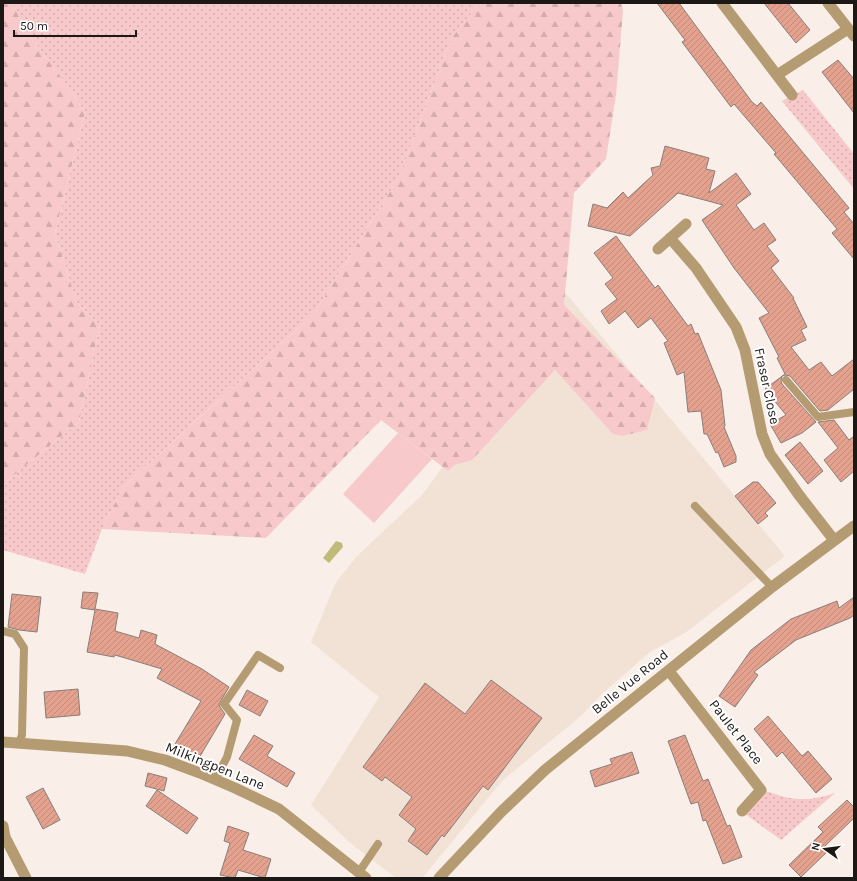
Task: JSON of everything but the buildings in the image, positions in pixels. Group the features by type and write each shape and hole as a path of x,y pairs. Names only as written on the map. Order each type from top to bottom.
{"street":[{"path":"722,3 792,95"},
{"path":"777,75 851,32 828,3"},
{"path":"658,249 686,224"},
{"name":"Fraser Close","path":"670,238 696,268 736,327 745,350 762,434 770,454 799,495 834,540"},
{"name":"Belle Vue Road","path":"439,878 501,812 545,770 772,588 834,540 853,528"},
{"name":"Paulet Place","path":"668,671 761,790 742,811"},
{"name":"Milkingpen Lane","path":"3,742 127,751 165,760 215,780 279,809 363,875"},
{"path":"3,826 4,837 26,878"}],"lane":[{"path":"786,380 818,417 854,412"},
{"path":"694,506 772,588"},
{"path":"3,631 15,634 24,648 22,735 19,743"},
{"path":"215,780 227,757 237,720 224,704 258,655 280,668"},
{"path":"363,875 378,844"}],"shaded area":[{"path":"563,290 785,556 685,633 650,652 603,693 581,716 503,780 423,877 396,878 349,842 311,805 379,697 311,642 336,582 357,556 422,495 535,340"},
{"path":"336,541 342,543 343,547 329,563 323,558"}],"green space":[{"path":"3,3 13,3 23,27 64,81 85,112 55,233 77,303 100,325 79,422 3,484"},
{"path":"13,3 479,3 451,39 399,177 314,314 123,487 102,529 85,574 3,550 3,484 79,422 100,325 77,303 55,233 85,112 64,81 23,27"},
{"path":"479,3 621,3 623,11 616,95 606,159 574,193 564,305 655,398 647,430 622,436 613,434 555,370 472,460 454,465 448,471 381,420 266,538 102,529 123,487 314,314 399,177 451,39"},
{"path":"803,90 854,154 854,189 782,101"},
{"path":"398,433 432,459 374,523 343,494"},
{"path":"761,789 781,796 798,799 815,798 835,793 781,840 741,811"}]}
